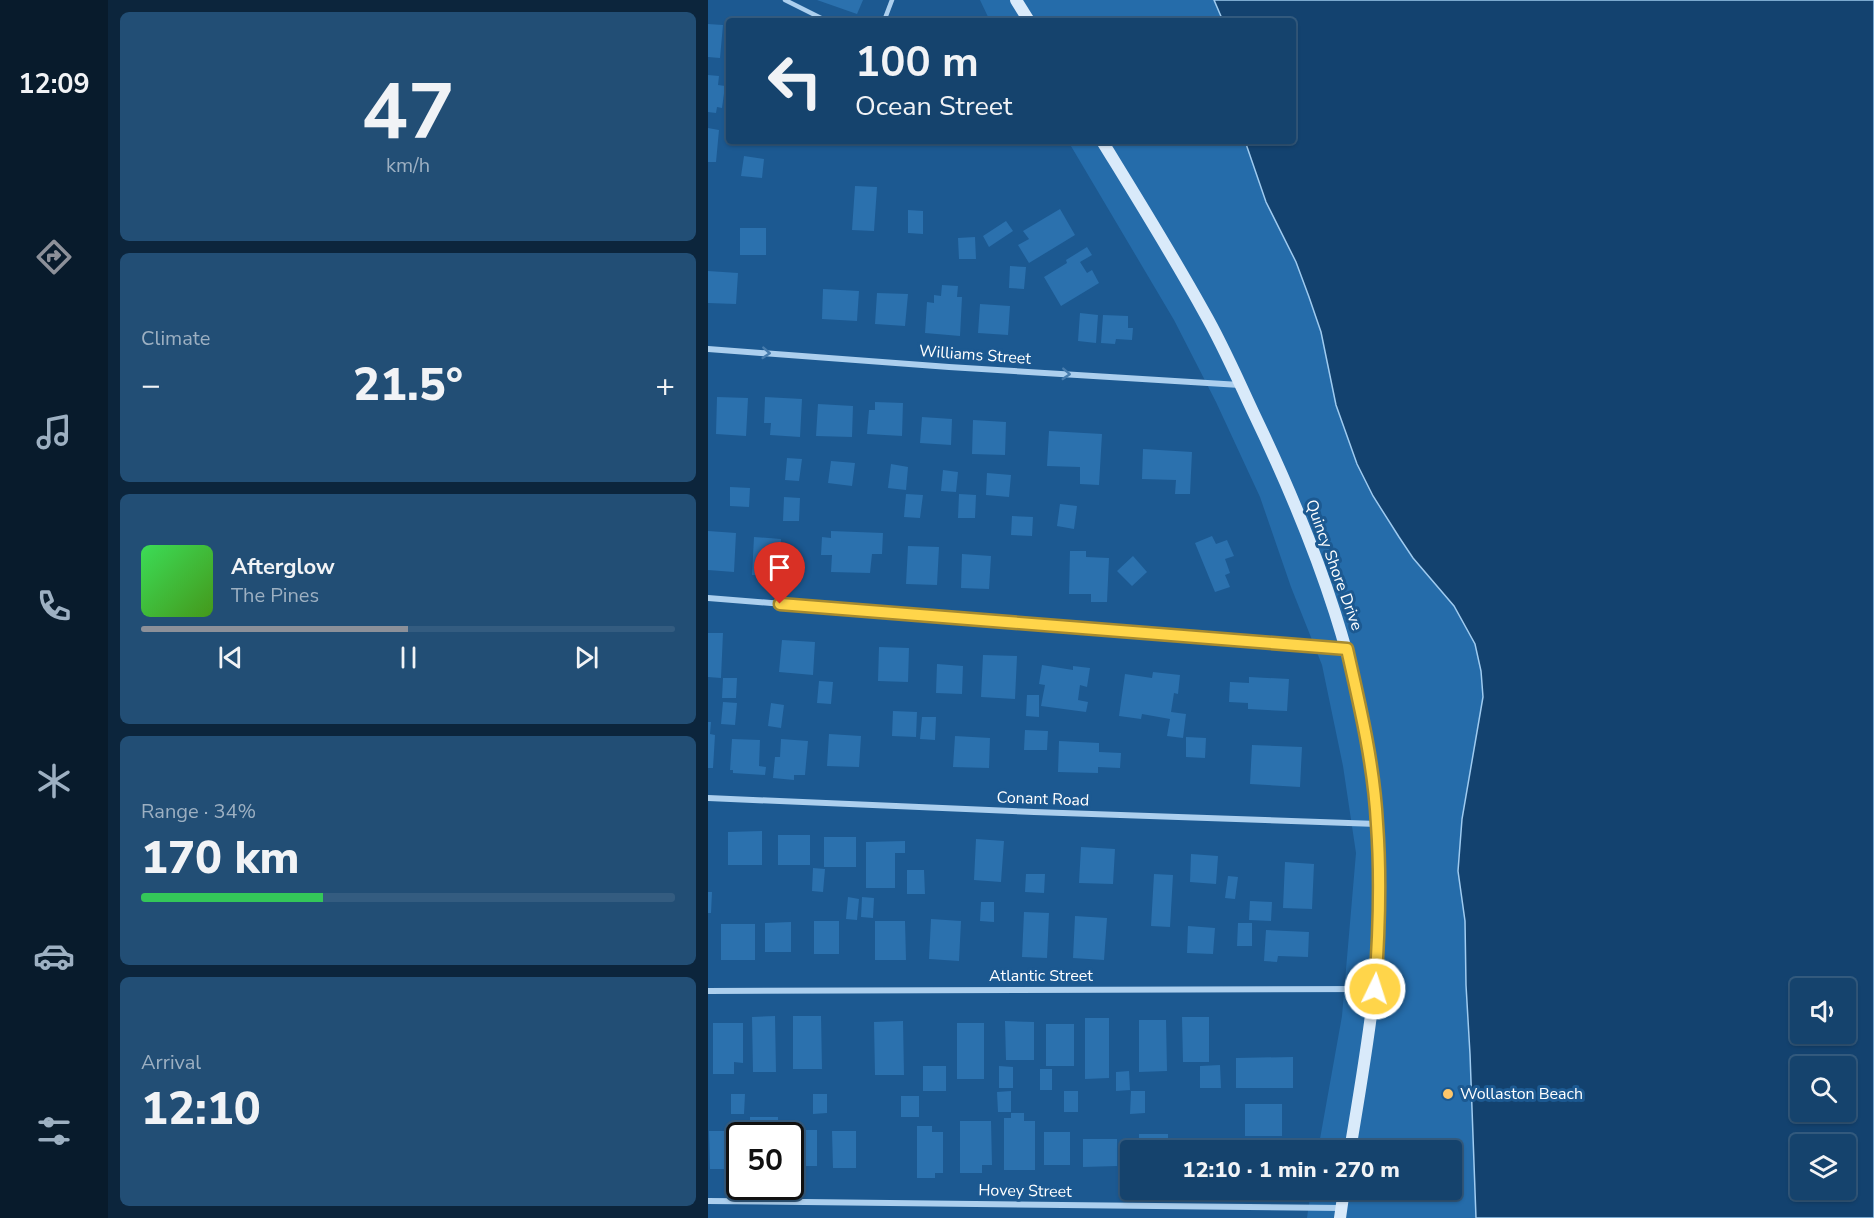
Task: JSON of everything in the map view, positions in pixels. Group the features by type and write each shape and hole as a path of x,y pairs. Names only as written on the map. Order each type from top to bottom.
{"main road":[{"path":"1016,0 1027,18"},
{"name":"Quincy Shore Drive","path":"1104,144 1206,315 1240,385 1281,471 1308,536 1347,649 1362,717 1377,824 1378,943 1375,989 1352,1140"}],"street":[{"name":"Williams Street","path":"708,349 1240,385"},
{"path":"708,598 1347,649"},
{"name":"Conant Road","path":"708,798 1377,824"},
{"name":"Atlantic Street","path":"708,991 1375,989"},
{"name":"Hovey Street","path":"708,1201 1340,1213"}],"lane":[{"path":"785,0 821,18"},
{"path":"885,18 892,0"}],"shaded area":[{"path":"980,0 1214,0 1222,18 989,18"},
{"path":"1214,0 1874,0 1874,1218 1476,1218 1465,921 1458,871 1462,819 1483,697 1481,671 1475,644 1454,606 1413,558 1373,496 1357,464 1336,405 1321,332 1296,262 1266,202 1246,144 1296,144 1296,18 1222,18"},
{"path":"1070,144 1246,144 1266,202 1296,262 1309,297 1321,332 1336,405 1357,464 1373,496 1399,537 1413,558 1454,606 1475,644 1481,671 1483,697 1462,819 1458,871 1465,921 1476,1218 1307,1218 1310,1200 1462,1200 1462,1140 1320,1140 1342,1016 1356,853 1343,766 1322,665 1291,587 1260,497 1216,402 1174,320"}],"building":[{"path":"817,0 863,0 857,14"},
{"path":"708,24 723,25 720,58 708,57"},
{"path":"708,75 719,76 718,85 725,86 722,108 717,107 716,113 708,112"},
{"path":"708,128 719,130 716,162 708,162"},
{"path":"744,156 764,159 762,178 741,176"},
{"path":"855,186 877,187 874,231 852,230"},
{"path":"1060,209 1075,235 1029,263 1018,245 1029,239 1023,231"},
{"path":"908,210 923,211 923,234 908,233"},
{"path":"1006,221 1013,231 989,247 983,236"},
{"path":"740,228 766,228 766,255 740,255"},
{"path":"975,237 976,259 959,259 958,238"},
{"path":"1087,247 1092,255 1080,262 1087,273 1092,270 1099,283 1061,306 1044,277"},
{"path":"1010,266 1026,267 1024,289 1009,288"},
{"path":"708,271 738,273 736,304 708,303"},
{"path":"942,285 958,286 957,297 962,297 960,336 925,333 927,302 934,303 934,295 941,296"},
{"path":"823,289 859,291 857,321 822,319"},
{"path":"877,293 908,294 905,326 875,324"},
{"path":"980,304 1010,306 1008,335 978,333"},
{"path":"1080,313 1098,315 1096,343 1078,341"},
{"path":"1103,315 1128,316 1128,328 1133,328 1132,340 1116,339 1115,344 1101,343"},
{"path":"717,397 748,398 746,436 716,434"},
{"path":"765,397 802,399 800,437 770,435 771,423 764,423"},
{"path":"875,402 903,403 902,436 867,434 869,410 875,410"},
{"path":"818,404 853,406 852,437 816,436"},
{"path":"922,417 952,419 951,445 920,443"},
{"path":"973,420 1006,422 1005,455 972,454"},
{"path":"1049,431 1102,434 1099,485 1080,484 1080,467 1047,466"},
{"path":"1143,449 1192,452 1190,494 1175,494 1176,480 1142,479"},
{"path":"787,458 802,459 799,481 785,480"},
{"path":"831,461 855,463 852,486 828,483"},
{"path":"891,464 908,467 906,490 888,488"},
{"path":"943,470 958,472 956,492 941,491"},
{"path":"987,473 1011,475 1009,497 986,495"},
{"path":"730,487 750,488 749,507 730,506"},
{"path":"906,494 923,495 920,518 904,517"},
{"path":"959,494 976,495 975,518 958,518"},
{"path":"784,497 800,498 799,521 783,521"},
{"path":"1060,504 1077,506 1074,529 1057,526"},
{"path":"1012,516 1033,517 1032,536 1011,535"},
{"path":"708,531 736,533 734,572 708,570"},
{"path":"831,531 883,533 882,554 872,554 870,573 831,572 832,555 821,555 822,537 831,538"},
{"path":"1212,536 1216,544 1227,540 1234,556 1225,559 1230,573 1225,575 1230,587 1215,592 1195,543"},
{"path":"754,537 781,539 779,576 752,575"},
{"path":"908,546 939,547 937,585 906,584"},
{"path":"1070,551 1086,551 1086,557 1109,558 1107,602 1091,602 1091,594 1069,594"},
{"path":"962,554 991,556 989,589 961,588"},
{"path":"1133,556 1147,572 1132,586 1117,571"},
{"path":"708,633 723,633 721,678 708,677"},
{"path":"782,640 815,642 813,675 779,672"},
{"path":"879,647 909,648 908,682 878,681"},
{"path":"983,655 1017,656 1015,699 981,697"},
{"path":"937,664 963,666 962,694 936,693"},
{"path":"1042,665 1073,670 1073,666 1090,668 1087,687 1080,685 1078,700 1088,702 1086,712 1041,706 1045,685 1039,684"},
{"path":"1153,672 1180,675 1178,694 1174,693 1171,712 1186,714 1183,738 1167,736 1170,719 1142,714 1141,719 1119,716 1125,674 1152,678"},
{"path":"1249,677 1289,679 1287,711 1248,709 1248,703 1229,702 1230,682 1249,683"},
{"path":"723,678 737,678 736,698 722,698"},
{"path":"819,681 833,682 831,704 817,703"},
{"path":"1027,695 1039,695 1039,717 1026,716"},
{"path":"723,702 737,703 735,725 721,724"},
{"path":"771,703 784,705 781,728 768,726"},
{"path":"893,711 917,712 916,737 892,736"},
{"path":"922,717 936,717 935,740 920,739"},
{"path":"708,722 711,722 710,734 715,735 713,768 708,768"},
{"path":"1025,730 1048,731 1047,750 1024,750"},
{"path":"829,734 861,736 859,767 827,766"},
{"path":"955,736 990,738 989,768 953,767"},
{"path":"1186,737 1206,738 1205,758 1186,757"},
{"path":"732,739 760,740 759,766 766,767 765,775 733,773 733,770 730,770"},
{"path":"781,739 808,741 805,775 794,775 794,780 773,778 775,757 780,757"},
{"path":"1059,741 1099,743 1099,752 1121,753 1120,768 1098,767 1098,773 1058,772"},
{"path":"1252,745 1302,747 1300,787 1250,784"},
{"path":"762,831 762,865 728,865 728,832"},
{"path":"778,835 810,835 810,865 778,865"},
{"path":"824,837 856,837 856,867 824,867"},
{"path":"976,839 1004,841 1001,882 974,880"},
{"path":"905,841 905,853 895,853 895,888 866,888 866,842"},
{"path":"1081,847 1115,849 1113,884 1079,883"},
{"path":"1191,854 1218,856 1216,884 1190,882"},
{"path":"1285,862 1314,864 1312,909 1283,908"},
{"path":"813,868 825,869 823,892 812,891"},
{"path":"907,870 924,870 925,894 907,894"},
{"path":"1026,874 1045,874 1044,893 1025,892"},
{"path":"1154,874 1173,875 1170,927 1151,926"},
{"path":"1228,876 1238,877 1235,899 1225,898"},
{"path":"708,892 712,892 711,913 708,913"},
{"path":"848,897 859,899 857,920 846,919"},
{"path":"862,897 874,898 873,918 861,917"},
{"path":"1250,901 1272,902 1271,921 1249,920"},
{"path":"981,902 994,902 994,922 980,921"},
{"path":"1024,912 1049,913 1047,958 1022,957"},
{"path":"1075,916 1107,918 1104,960 1073,958"},
{"path":"931,919 961,921 959,961 929,959"},
{"path":"814,921 839,921 839,954 814,954"},
{"path":"875,921 905,921 906,960 875,960"},
{"path":"791,922 791,952 765,952 765,923"},
{"path":"1238,923 1252,923 1252,946 1237,946"},
{"path":"721,924 755,924 755,960 721,960"},
{"path":"1188,926 1215,928 1213,954 1187,953"},
{"path":"1266,930 1309,932 1308,957 1278,956 1277,962 1264,961"},
{"path":"775,1016 776,1072 753,1072 752,1017"},
{"path":"793,1016 821,1016 822,1069 793,1069"},
{"path":"1182,1017 1209,1017 1209,1062 1183,1062"},
{"path":"1085,1018 1109,1018 1109,1078 1085,1079"},
{"path":"1139,1020 1166,1020 1167,1071 1139,1072"},
{"path":"903,1021 904,1075 875,1075 874,1022"},
{"path":"1005,1021 1034,1022 1034,1060 1006,1060"},
{"path":"713,1023 743,1023 743,1063 734,1062 734,1074 713,1074"},
{"path":"957,1023 984,1023 984,1079 957,1079"},
{"path":"1046,1024 1074,1024 1074,1066 1046,1066"},
{"path":"1293,1057 1293,1088 1236,1088 1236,1058"},
{"path":"1220,1065 1221,1088 1200,1088 1200,1066"},
{"path":"923,1066 946,1066 946,1091 923,1091"},
{"path":"999,1066 1013,1067 1013,1088 999,1088"},
{"path":"1040,1069 1052,1069 1052,1090 1040,1090"},
{"path":"1129,1071 1130,1090 1116,1091 1116,1072"},
{"path":"1011,1091 1011,1112 998,1112 997,1092"},
{"path":"1064,1091 1078,1091 1078,1112 1064,1112"},
{"path":"1131,1091 1145,1091 1145,1113 1130,1114"},
{"path":"731,1094 745,1094 744,1114 731,1114"},
{"path":"813,1094 827,1094 827,1113 813,1114"},
{"path":"901,1096 919,1096 919,1117 901,1117"},
{"path":"1245,1104 1282,1104 1282,1136 1245,1136"},
{"path":"1011,1113 1024,1113 1024,1121 1035,1121 1035,1170 1004,1170 1004,1118 1011,1118"},
{"path":"750,1117 778,1117 778,1122 750,1122"},
{"path":"960,1121 991,1121 992,1165 982,1165 982,1173 960,1173"},
{"path":"917,1126 932,1126 932,1132 943,1132 943,1173 935,1173 935,1178 917,1178"},
{"path":"804,1130 817,1130 817,1166 804,1166"},
{"path":"709,1131 726,1131 726,1169 710,1169"},
{"path":"832,1131 856,1131 856,1168 833,1168"},
{"path":"1044,1132 1070,1132 1070,1165 1044,1165"},
{"path":"1139,1134 1168,1134 1168,1140 1139,1140"},
{"path":"1083,1139 1117,1139 1117,1166 1083,1167"}],"place":[{"name":"Wollaston Beach","path":"1448,1094"}],"route":[{"path":"780,604 1347,649 1360,707 1377,824 1378,943 1375,989"}]}
